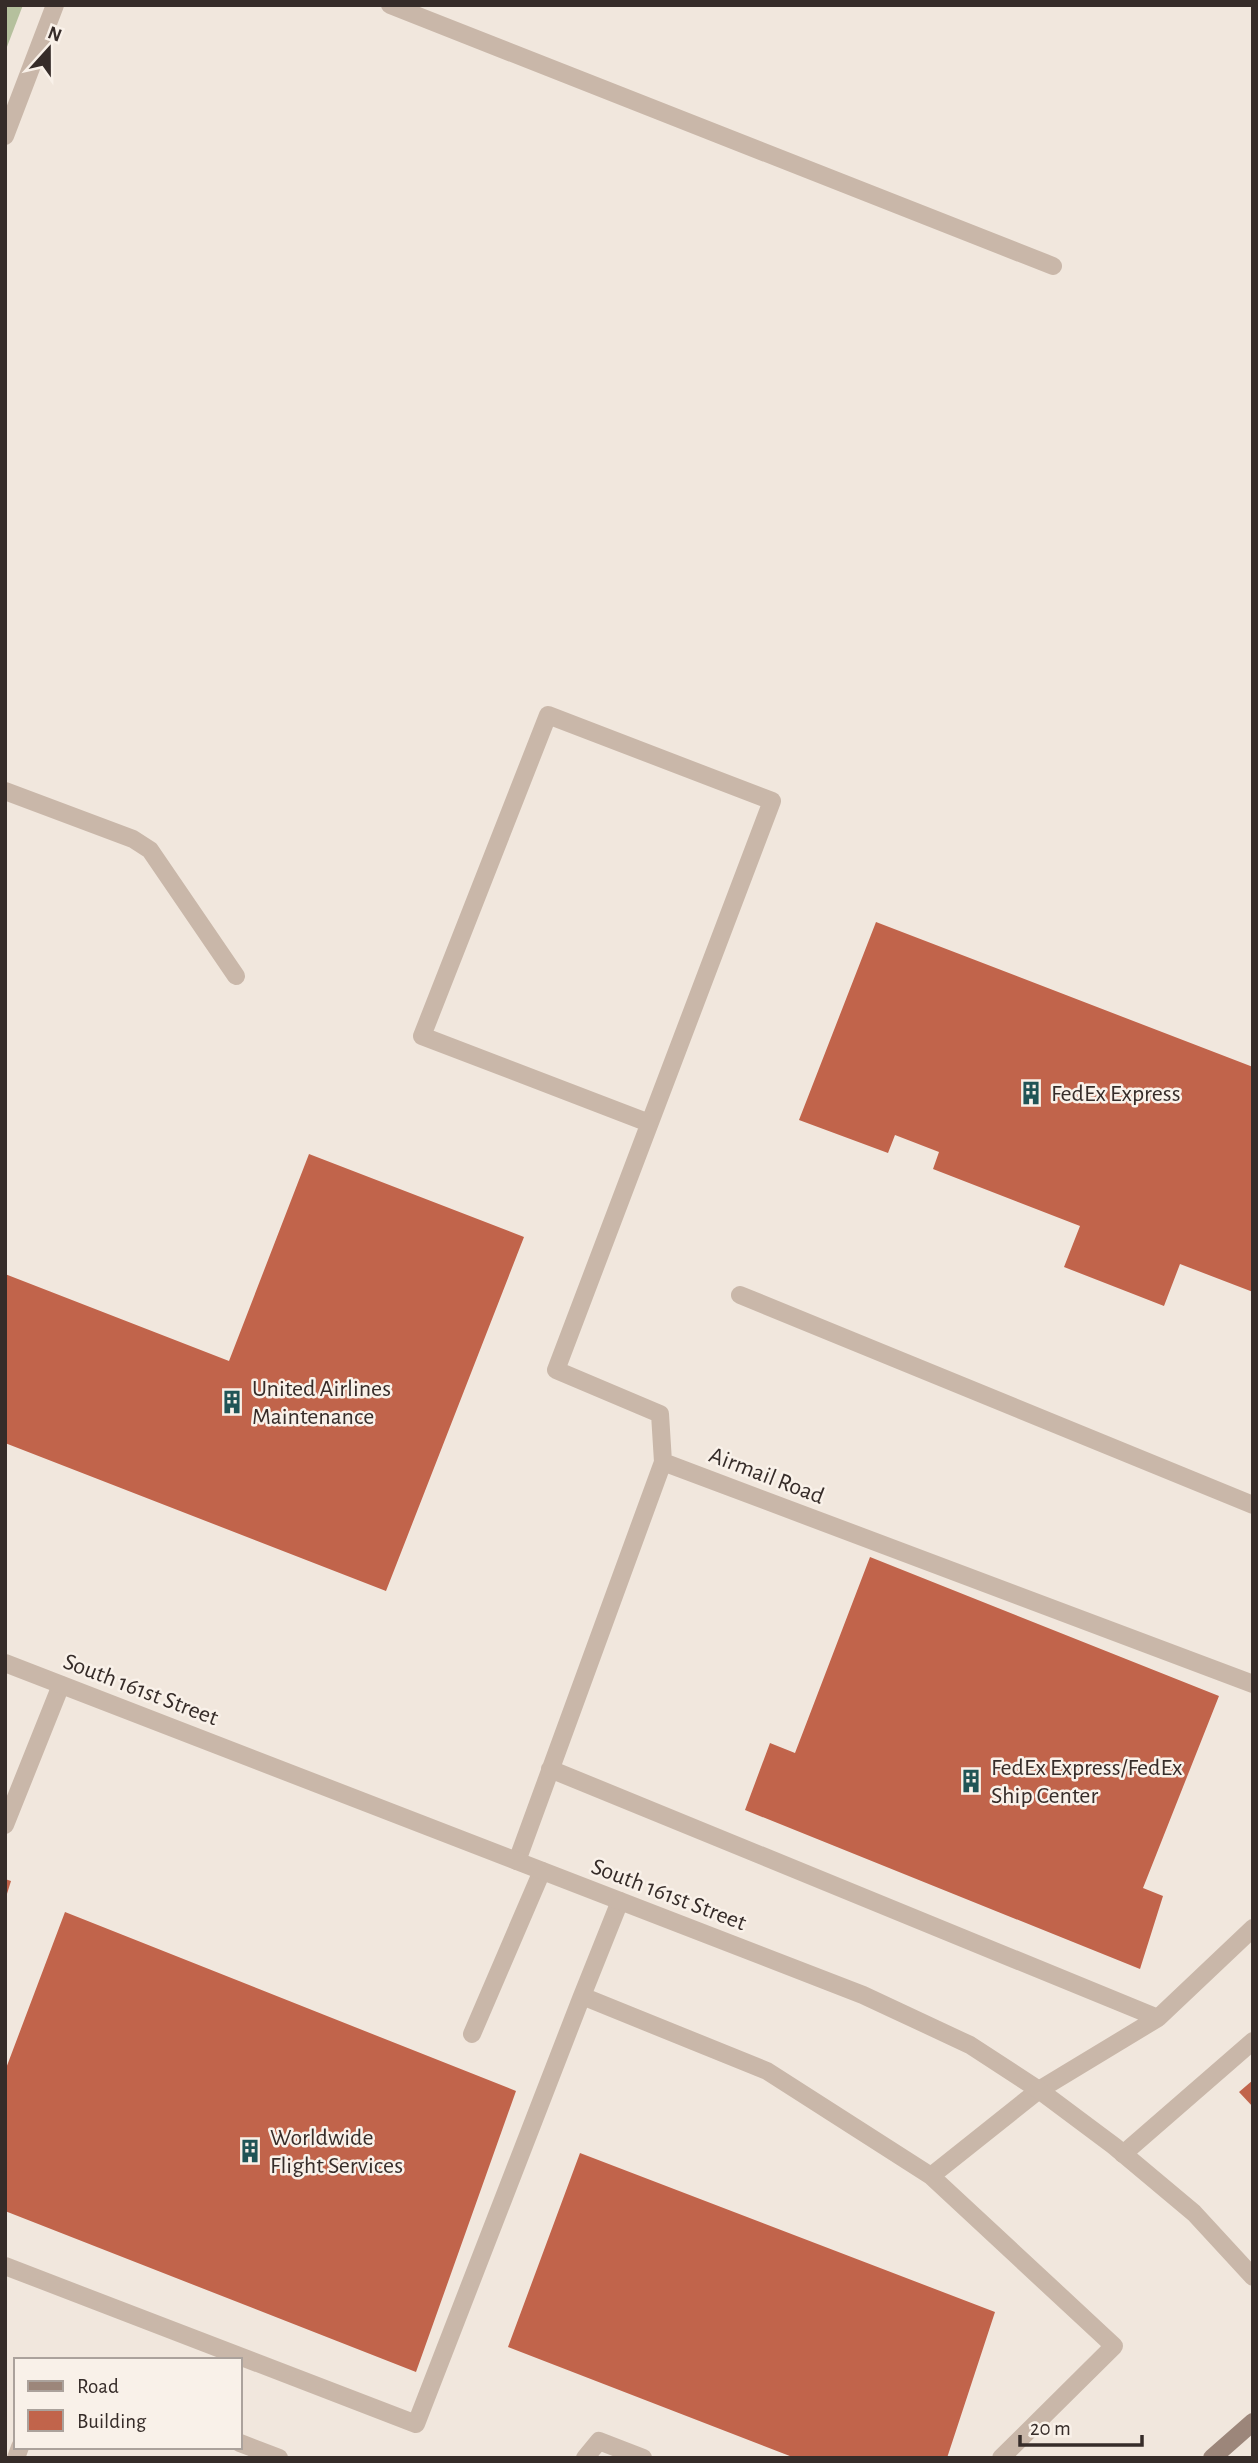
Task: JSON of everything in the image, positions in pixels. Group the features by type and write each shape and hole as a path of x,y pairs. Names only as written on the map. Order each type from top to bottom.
{"street":[{"path":"5,136 55,5"},
{"path":"390,5 1053,266"},
{"path":"517,1861 663,1462 660,1414 556,1370 772,801 548,715 422,1037 649,1123"},
{"path":"5,791 133,839 150,850 236,976"},
{"path":"740,1296 1253,1504"},
{"name":"Airmail Road","path":"663,1462 1253,1684"},
{"name":"South 161st Street","path":"5,1663 863,1995 970,2045 1039,2090 1124,2154 1194,2213 1253,2277"},
{"path":"5,1825 61,1685"},
{"path":"551,1769 1158,2018"},
{"path":"472,2034 542,1871"},
{"path":"5,2266 416,2424 620,1901"},
{"path":"931,2176 1039,2090 1158,2018 1253,1927"},
{"path":"582,1996 767,2071 931,2176 1114,2346 1001,2458"},
{"path":"1124,2154 1253,2041"},
{"path":"1212,2458 1253,2422"},
{"path":"585,2458 600,2441 643,2458"},
{"path":"242,2444 279,2458"}],"green space":[{"path":"5,5 23,5 5,52"}],"building":[{"name":"FedEx Express","path":"876,922 1253,1067 1253,1292 1180,1264 1164,1306 1064,1267 1080,1226 933,1169 939,1152 895,1135 888,1153 799,1120"},
{"name":"United Airlines Maintenance","path":"309,1154 524,1237 386,1591 5,1443 5,1274 229,1361"},
{"name":"FedEx Express/FedEx Ship Center","path":"870,1557 1219,1696 1143,1888 1163,1896 1140,1969 745,1810 770,1743 795,1753"},
{"path":"5,1879 11,1881 6,1897 5,1897"},
{"name":"Worldwide Flight Services","path":"65,1912 516,2091 416,2372 5,2211 5,2071"},
{"path":"1253,2080 1253,2107 1239,2092"},
{"path":"580,2153 995,2312 947,2458 795,2458 508,2347"}],"place":[{"name":"FedEx Express","path":"1031,1093"},
{"name":"United Airlines Maintenance","path":"232,1402"},
{"name":"FedEx Express/FedEx Ship Center","path":"971,1781"},
{"name":"Worldwide Flight Services","path":"250,2151"}]}
